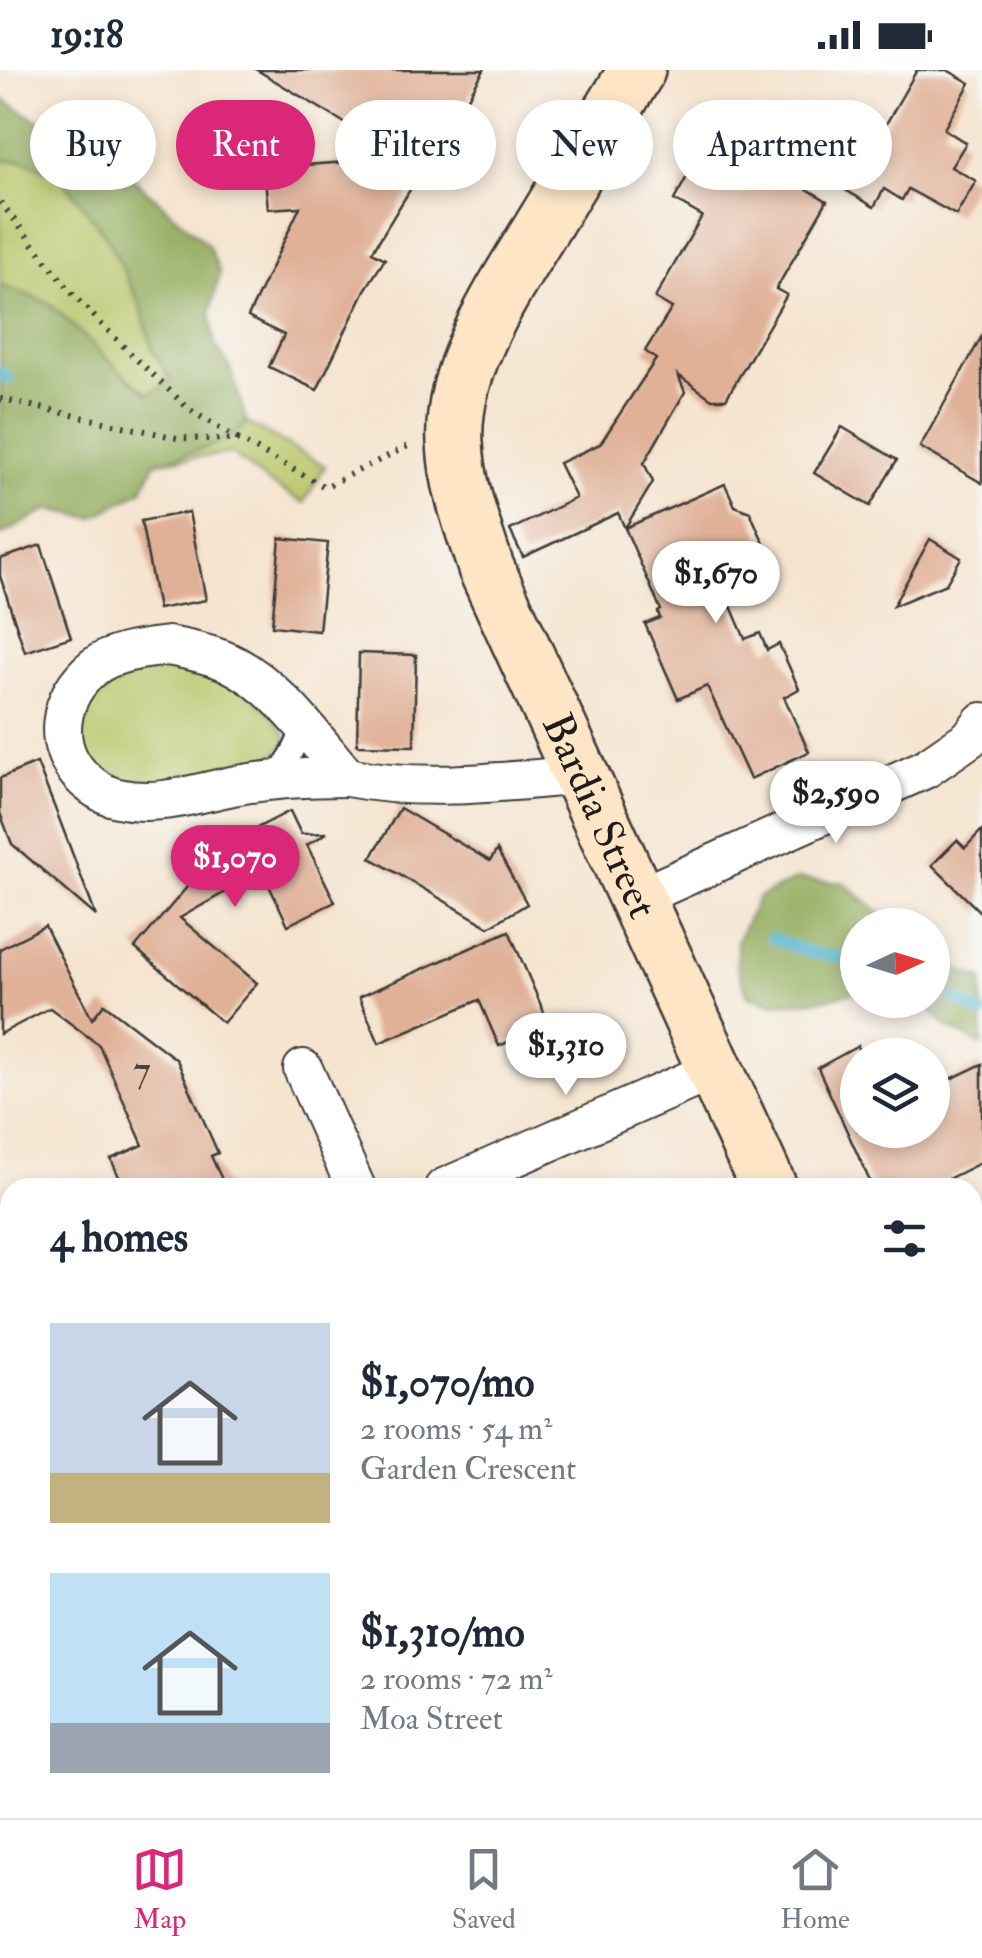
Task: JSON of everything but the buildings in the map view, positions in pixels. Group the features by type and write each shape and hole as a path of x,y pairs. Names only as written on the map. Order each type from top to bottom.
{"street":[{"name":"Bardia Street","path":"636,70 497,302 467,369 458,400 437,440 460,491 486,568 764,1178"},
{"path":"347,777 254,678 228,662 168,646 140,650 97,664 72,692 62,713 60,732 76,771 93,787 114,798 140,802 170,801 270,780 347,777 381,784 440,785 581,775"},
{"path":"636,899 924,769 970,738 982,722"},
{"path":"303,1069 352,1178"},
{"path":"467,1178 714,1070"}],"lane":[{"path":"270,780 298,744 302,725"}],"path":[{"path":"0,202 76,298 190,410 325,487 437,440"},
{"path":"0,399 177,438 239,440"}],"green space":[{"path":"0,98 30,116 30,163 0,158"},
{"path":"0,158 30,163 30,190 71,190 106,236 140,304 153,351 172,381 325,466 304,503 269,483 231,453 156,462 148,393 49,303 0,285"},
{"path":"71,190 146,190 208,245 220,273 210,313 215,345 230,368 247,423 218,443 156,462 142,490 93,518 49,509 0,536 0,285 49,303 148,394 171,381 153,351 140,304 106,236"},
{"path":"138,663 194,665 219,671 267,709 287,741 273,755 243,766 151,786 115,784 80,747 78,726 90,687"},
{"path":"797,879 844,883 874,908 840,908 840,995 774,1003 748,996 737,967 737,941 758,898"},
{"path":"950,967 982,979 982,1046 938,1018 950,1018"}],"waterway":[{"path":"0,372 8,379"},
{"path":"772,938 808,952 840,958"},
{"path":"950,995 982,1014"}]}
